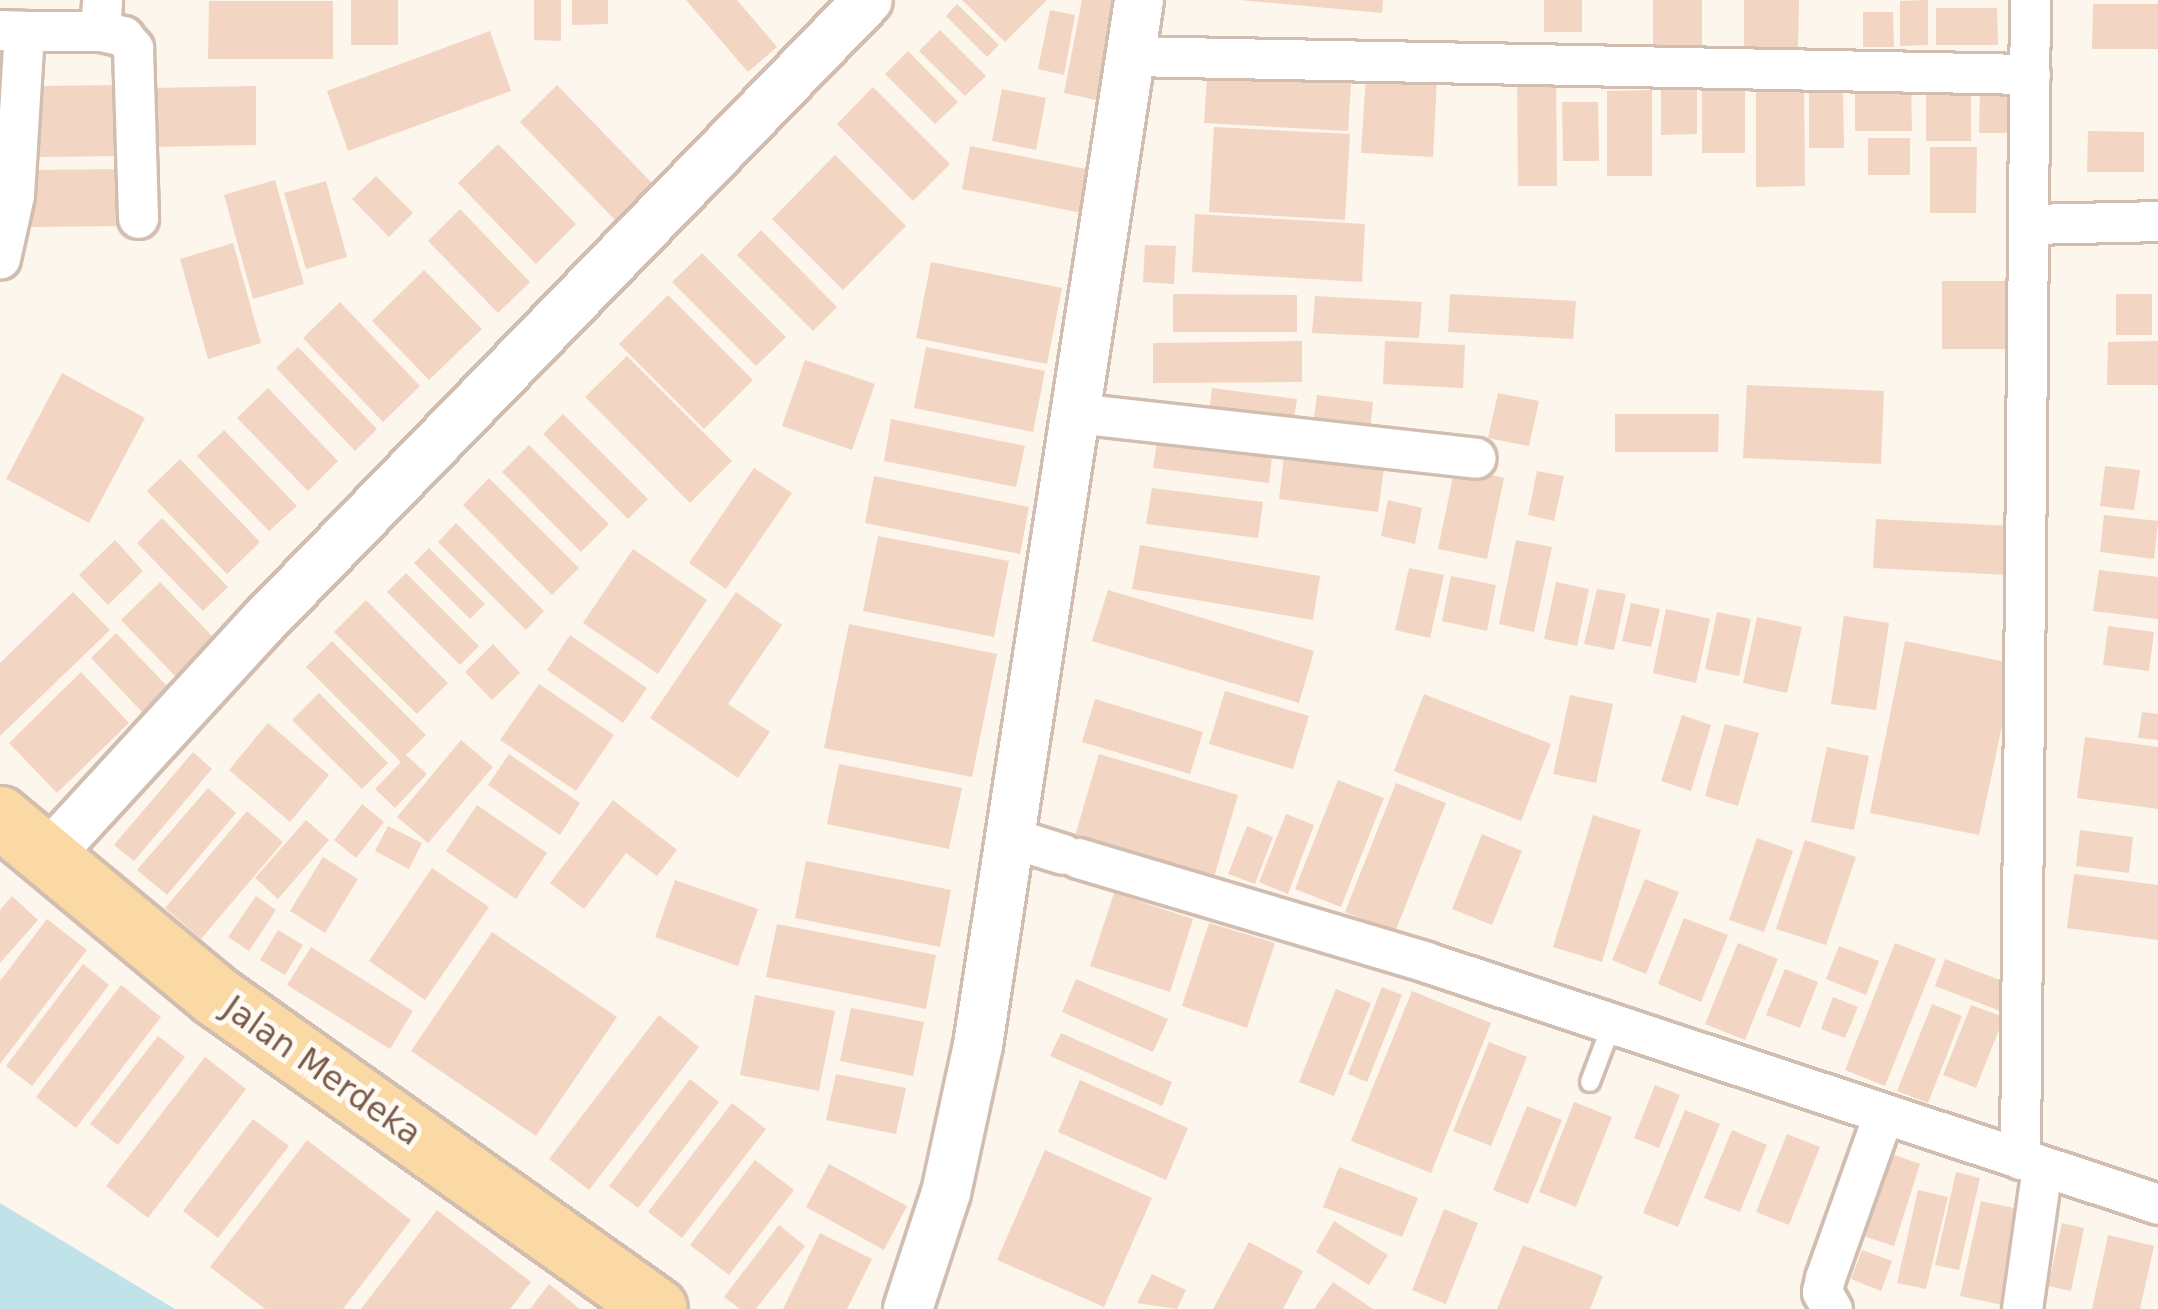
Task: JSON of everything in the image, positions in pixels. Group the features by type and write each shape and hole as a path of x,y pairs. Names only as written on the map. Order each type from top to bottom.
{"main road":[{"name":"Jalan Merdeka","path":"0,817 23,859 226,1050 620,1303"}],"street":[{"path":"23,859 868,0"},
{"path":"908,1309 950,1172 1012,838 1139,0"},
{"path":"2022,1309 2031,1163 2030,0"},
{"path":"0,258 14,195 12,31 101,16 133,48 138,218"},
{"path":"1130,56 2030,74"},
{"path":"2030,224 2158,221"},
{"path":"1076,413 1475,458"},
{"path":"1012,838 1612,1024 2158,1204"},
{"path":"1832,1309 1822,1292 1825,1278 1883,1115"}],"lane":[{"path":"1589,1082 1612,1024"}],"water":[{"path":"0,1203 175,1309 0,1309"}],"building":[{"path":"351,0 398,0 398,45 351,45"},
{"path":"534,0 561,0 561,41 534,40"},
{"path":"572,0 608,0 608,24 572,25"},
{"path":"686,0 737,0 777,47 748,72"},
{"path":"962,0 1047,0 1005,42"},
{"path":"1082,0 1126,0 1105,102 1064,93"},
{"path":"1240,0 1383,0 1382,13"},
{"path":"1544,0 1582,0 1582,32 1544,32"},
{"path":"1653,0 1702,0 1702,50 1653,51"},
{"path":"1744,0 1799,0 1798,52 1744,52"},
{"path":"1928,0 1928,45 1900,46 1900,1"},
{"path":"209,1 333,1 333,59 208,59"},
{"path":"957,4 999,45 987,57 946,16"},
{"path":"2093,4 2158,4 2158,49 2092,49"},
{"path":"1936,8 1997,8 1998,45 1936,45"},
{"path":"1050,10 1075,15 1064,75 1038,69"},
{"path":"1863,12 1893,12 1894,47 1863,47"},
{"path":"940,30 986,76 965,96 919,51"},
{"path":"490,31 511,91 348,151 327,91"},
{"path":"908,51 958,102 935,124 885,74"},
{"path":"1208,62 1352,69 1348,131 1204,123"},
{"path":"1517,69 1556,69 1557,186 1518,186"},
{"path":"1366,75 1437,79 1433,157 1361,153"},
{"path":"1926,77 1971,77 1971,141 1926,141"},
{"path":"1702,80 1745,80 1745,153 1702,153"},
{"path":"1756,80 1804,80 1805,186 1756,187"},
{"path":"1911,80 1912,131 1855,131 1855,81"},
{"path":"124,85 125,156 40,157 39,86"},
{"path":"557,85 653,184 616,221 520,122"},
{"path":"256,86 256,145 152,147 151,88"},
{"path":"873,87 950,164 913,201 837,124"},
{"path":"1697,88 1697,134 1661,135 1661,89"},
{"path":"1002,89 1046,98 1036,150 992,141"},
{"path":"1809,89 1843,89 1844,148 1809,148"},
{"path":"1652,90 1652,176 1607,176 1607,91"},
{"path":"1980,90 2008,90 2008,133 1979,133"},
{"path":"1562,102 1598,102 1599,161 1563,161"},
{"path":"1214,127 1350,134 1345,220 1209,212"},
{"path":"2088,131 2144,132 2144,172 2087,172"},
{"path":"1868,138 1910,138 1910,175 1868,175"},
{"path":"498,144 576,224 536,264 458,183"},
{"path":"970,146 1091,170 1082,213 962,189"},
{"path":"1930,147 1977,147 1976,213 1930,213"},
{"path":"835,155 906,226 843,290 772,219"},
{"path":"125,169 126,226 30,227 30,170"},
{"path":"376,176 413,213 389,237 352,199"},
{"path":"275,180 304,284 253,299 224,195"},
{"path":"326,181 347,257 306,269 284,193"},
{"path":"460,209 530,282 498,313 428,241"},
{"path":"1195,214 1365,224 1362,282 1192,272"},
{"path":"761,230 837,307 813,331 737,255"},
{"path":"233,243 261,343 208,359 180,259"},
{"path":"1145,245 1176,246 1174,284 1143,282"},
{"path":"702,253 786,337 756,366 672,282"},
{"path":"931,262 1062,288 1047,364 916,338"},
{"path":"424,270 482,329 429,380 372,321"},
{"path":"1942,281 2013,281 2012,349 1942,349"},
{"path":"1173,294 1297,295 1297,332 1173,332"},
{"path":"1450,294 1576,301 1573,339 1448,332"},
{"path":"2116,294 2152,294 2152,335 2116,335"},
{"path":"668,295 753,380 704,429 619,344"},
{"path":"1315,296 1422,302 1419,338 1312,333"},
{"path":"340,302 420,386 383,422 303,338"},
{"path":"1302,341 1302,382 1153,383 1153,343"},
{"path":"1385,341 1465,345 1463,388 1383,384"},
{"path":"2158,341 2158,385 2107,385 2108,342"},
{"path":"298,347 377,429 355,451 276,368"},
{"path":"926,347 1045,371 1033,432 914,408"},
{"path":"627,356 732,461 690,503 585,397"},
{"path":"805,360 875,384 852,450 782,426"},
{"path":"62,373 145,418 89,523 6,479"},
{"path":"1747,385 1884,391 1881,464 1743,458"},
{"path":"268,388 338,461 308,491 237,418"},
{"path":"1212,388 1297,399 1292,432 1208,421"},
{"path":"1498,393 1539,401 1529,446 1488,438"},
{"path":"1317,395 1373,402 1369,438 1312,431"},
{"path":"563,414 648,499 628,519 543,434"},
{"path":"1615,414 1719,414 1718,452 1615,452"},
{"path":"891,419 1025,446 1016,487 884,461"},
{"path":"224,430 297,506 269,531 197,456"},
{"path":"1157,442 1272,457 1269,483 1153,468"},
{"path":"529,445 609,524 581,552 502,472"},
{"path":"1285,448 1385,461 1378,512 1279,499"},
{"path":"180,459 260,542 227,574 147,491"},
{"path":"2105,466 2140,470 2134,510 2100,506"},
{"path":"1455,467 1504,478 1487,559 1438,549"},
{"path":"754,468 792,493 726,589 689,563"},
{"path":"1537,471 1564,476 1554,521 1528,515"},
{"path":"874,476 1029,507 1020,554 865,523"},
{"path":"489,478 579,568 552,595 463,505"},
{"path":"1152,488 1263,502 1258,538 1146,524"},
{"path":"1388,500 1422,508 1415,544 1381,536"},
{"path":"2104,515 2158,521 2154,559 2100,552"},
{"path":"162,518 228,587 203,611 137,543"},
{"path":"1876,519 2011,526 2008,575 1873,568"},
{"path":"456,523 544,611 526,630 438,542"},
{"path":"878,536 1009,561 994,637 863,611"},
{"path":"115,540 143,571 108,605 79,575"},
{"path":"1516,540 1552,547 1534,632 1499,624"},
{"path":"1140,545 1320,576 1313,620 1132,589"},
{"path":"429,548 485,604 470,619 414,563"},
{"path":"633,549 707,600 658,674 583,623"},
{"path":"1409,568 1444,575 1430,638 1395,630"},
{"path":"2099,570 2158,577 2158,619 2093,611"},
{"path":"406,573 479,646 460,665 387,592"},
{"path":"1451,576 1496,585 1487,631 1442,621"},
{"path":"160,582 215,639 176,677 121,620"},
{"path":"1556,582 1589,589 1577,646 1544,639"},
{"path":"1597,589 1626,594 1614,650 1584,644"},
{"path":"1108,590 1314,651 1299,703 1092,641"},
{"path":"73,592 110,630 0,736 0,663"},
{"path":"736,592 782,625 728,704 770,732 738,778 650,718"},
{"path":"366,600 448,683 417,714 334,632"},
{"path":"1631,603 1660,609 1651,647 1622,641"},
{"path":"1666,609 1710,619 1696,683 1653,673"},
{"path":"1717,612 1751,619 1739,676 1705,669"},
{"path":"1844,616 1889,623 1876,710 1831,704"},
{"path":"1757,617 1802,627 1787,693 1743,683"},
{"path":"849,624 997,654 972,777 824,748"},
{"path":"2108,626 2154,632 2149,671 2103,665"},
{"path":"116,633 168,687 142,712 91,658"},
{"path":"570,635 647,688 623,723 547,670"},
{"path":"332,641 426,735 406,755 427,774 395,808 375,789 401,762 306,667"},
{"path":"1905,641 2015,664 1979,835 1870,813"},
{"path":"493,644 520,673 492,700 465,672"},
{"path":"81,672 129,723 57,793 9,743"},
{"path":"539,684 614,735 576,791 500,740"},
{"path":"1225,691 1309,716 1293,769 1209,744"},
{"path":"319,693 388,763 362,789 292,720"},
{"path":"1424,694 1551,744 1521,821 1394,771"},
{"path":"1570,695 1613,704 1596,783 1553,774"},
{"path":"1095,699 1203,732 1190,774 1082,742"},
{"path":"2142,712 2158,714 2158,740 2138,738"},
{"path":"1682,715 1711,725 1691,791 1661,781"},
{"path":"268,723 329,775 290,822 229,770"},
{"path":"1725,724 1759,733 1738,806 1705,796"},
{"path":"2085,737 2158,747 2158,809 2077,798"},
{"path":"461,740 493,767 428,843 397,817"},
{"path":"1827,747 1869,756 1854,830 1811,822"},
{"path":"193,752 212,769 134,861 114,845"},
{"path":"509,754 580,803 560,835 488,785"},
{"path":"1099,754 1238,795 1214,877 1075,836"},
{"path":"839,764 962,788 949,849 827,824"},
{"path":"1338,780 1384,798 1341,907 1295,889"},
{"path":"1396,783 1446,803 1395,932 1345,912"},
{"path":"208,788 236,813 167,895 137,870"},
{"path":"613,800 677,850 657,876 626,853 584,909 550,883"},
{"path":"362,804 384,822 356,858 334,840"},
{"path":"477,805 547,853 516,899 446,851"},
{"path":"247,811 283,842 201,939 165,908"},
{"path":"1286,814 1314,825 1288,894 1259,882"},
{"path":"1593,815 1641,830 1602,962 1553,947"},
{"path":"306,820 329,840 278,899 255,878"},
{"path":"388,826 422,843 409,869 375,851"},
{"path":"1247,826 1273,837 1255,884 1228,874"},
{"path":"2080,830 2133,837 2129,873 2076,866"},
{"path":"1482,834 1522,851 1492,925 1452,909"},
{"path":"1757,838 1793,851 1764,932 1729,920"},
{"path":"1805,840 1856,857 1826,945 1776,929"},
{"path":"323,857 358,879 325,933 290,911"},
{"path":"806,861 951,890 940,947 795,918"},
{"path":"432,868 489,907 425,1000 369,961"},
{"path":"2074,874 2158,885 2158,940 2067,928"},
{"path":"1645,879 1679,892 1646,974 1612,960"},
{"path":"675,880 758,909 738,966 655,937"},
{"path":"1114,893 1193,919 1170,992 1090,966"},
{"path":"12,896 38,920 0,963 0,910"},
{"path":"256,896 276,910 249,951 228,937"},
{"path":"1684,918 1728,935 1701,1002 1658,984"},
{"path":"47,919 87,950 0,1064 0,981"},
{"path":"1209,923 1275,943 1247,1028 1182,1006"},
{"path":"777,924 936,955 926,1009 766,977"},
{"path":"278,930 303,945 285,975 260,960"},
{"path":"492,932 617,1017 536,1136 411,1051"},
{"path":"1738,943 1778,959 1745,1040 1705,1024"},
{"path":"1895,943 1936,959 1885,1086 1845,1070"},
{"path":"1839,946 1879,961 1866,995 1826,979"},
{"path":"311,947 413,1011 390,1049 287,985"},
{"path":"1945,959 2018,987 2008,1014 1935,986"},
{"path":"83,964 109,985 32,1086 6,1066"},
{"path":"1785,969 1818,982 1800,1028 1766,1015"},
{"path":"1076,979 1168,1019 1153,1052 1062,1012"},
{"path":"121,985 161,1017 76,1128 36,1097"},
{"path":"1382,987 1402,995 1367,1082 1348,1074"},
{"path":"1336,989 1371,1003 1334,1096 1299,1082"},
{"path":"1412,991 1491,1023 1431,1173 1351,1141"},
{"path":"755,995 835,1011 819,1091 740,1075"},
{"path":"1833,997 1858,1007 1845,1038 1821,1029"},
{"path":"1932,1004 1962,1016 1928,1103 1897,1091"},
{"path":"1971,1005 2004,1017 1976,1088 1943,1075"},
{"path":"851,1008 924,1022 913,1076 840,1061"},
{"path":"659,1015 699,1047 589,1190 549,1159"},
{"path":"1061,1033 1172,1082 1162,1106 1050,1056"},
{"path":"158,1036 185,1057 118,1145 90,1124"},
{"path":"1489,1042 1527,1057 1491,1146 1453,1131"},
{"path":"205,1057 246,1089 148,1218 106,1186"},
{"path":"836,1074 906,1088 896,1134 826,1120"},
{"path":"690,1079 719,1102 638,1208 609,1186"},
{"path":"1080,1080 1188,1128 1166,1180 1058,1132"},
{"path":"1655,1085 1680,1095 1659,1148 1634,1138"},
{"path":"1574,1102 1612,1117 1576,1207 1539,1192"},
{"path":"732,1103 766,1129 682,1238 648,1212"},
{"path":"1527,1106 1562,1120 1528,1204 1493,1190"},
{"path":"1685,1110 1720,1124 1678,1227 1643,1213"},
{"path":"253,1119 289,1146 218,1238 183,1211"},
{"path":"1732,1130 1767,1145 1740,1212 1704,1198"},
{"path":"1787,1134 1820,1147 1789,1225 1756,1212"},
{"path":"307,1140 411,1220 343,1309 265,1309 210,1267"},
{"path":"1045,1150 1152,1198 1104,1307 997,1260"},
{"path":"1889,1153 1920,1164 1894,1246 1863,1236"},
{"path":"755,1160 794,1190 729,1275 690,1245"},
{"path":"829,1164 907,1206 884,1250 806,1207"},
{"path":"1339,1167 1418,1198 1402,1237 1323,1207"},
{"path":"1956,1172 1980,1178 1959,1270 1935,1265"},
{"path":"1918,1190 1948,1197 1926,1289 1897,1283"},
{"path":"1981,1201 2028,1211 2007,1306 1960,1296"},
{"path":"1444,1209 1478,1223 1446,1304 1412,1290"},
{"path":"437,1210 531,1282 510,1309 361,1309"},
{"path":"1334,1221 1388,1255 1369,1285 1316,1252"},
{"path":"2062,1223 2084,1228 2071,1291 2048,1286"},
{"path":"779,1225 805,1246 756,1309 740,1309 724,1297"},
{"path":"820,1233 872,1259 847,1309 783,1309"},
{"path":"2108,1235 2154,1246 2140,1309 2092,1309"},
{"path":"1249,1242 1303,1271 1283,1309 1213,1309"},
{"path":"1523,1245 1603,1276 1590,1309 1497,1309"},
{"path":"1862,1250 1892,1261 1881,1291 1851,1279"},
{"path":"1152,1274 1186,1290 1177,1309 1137,1303"},
{"path":"1333,1282 1373,1309 1314,1309"},
{"path":"549,1284 580,1309 530,1309"}]}
